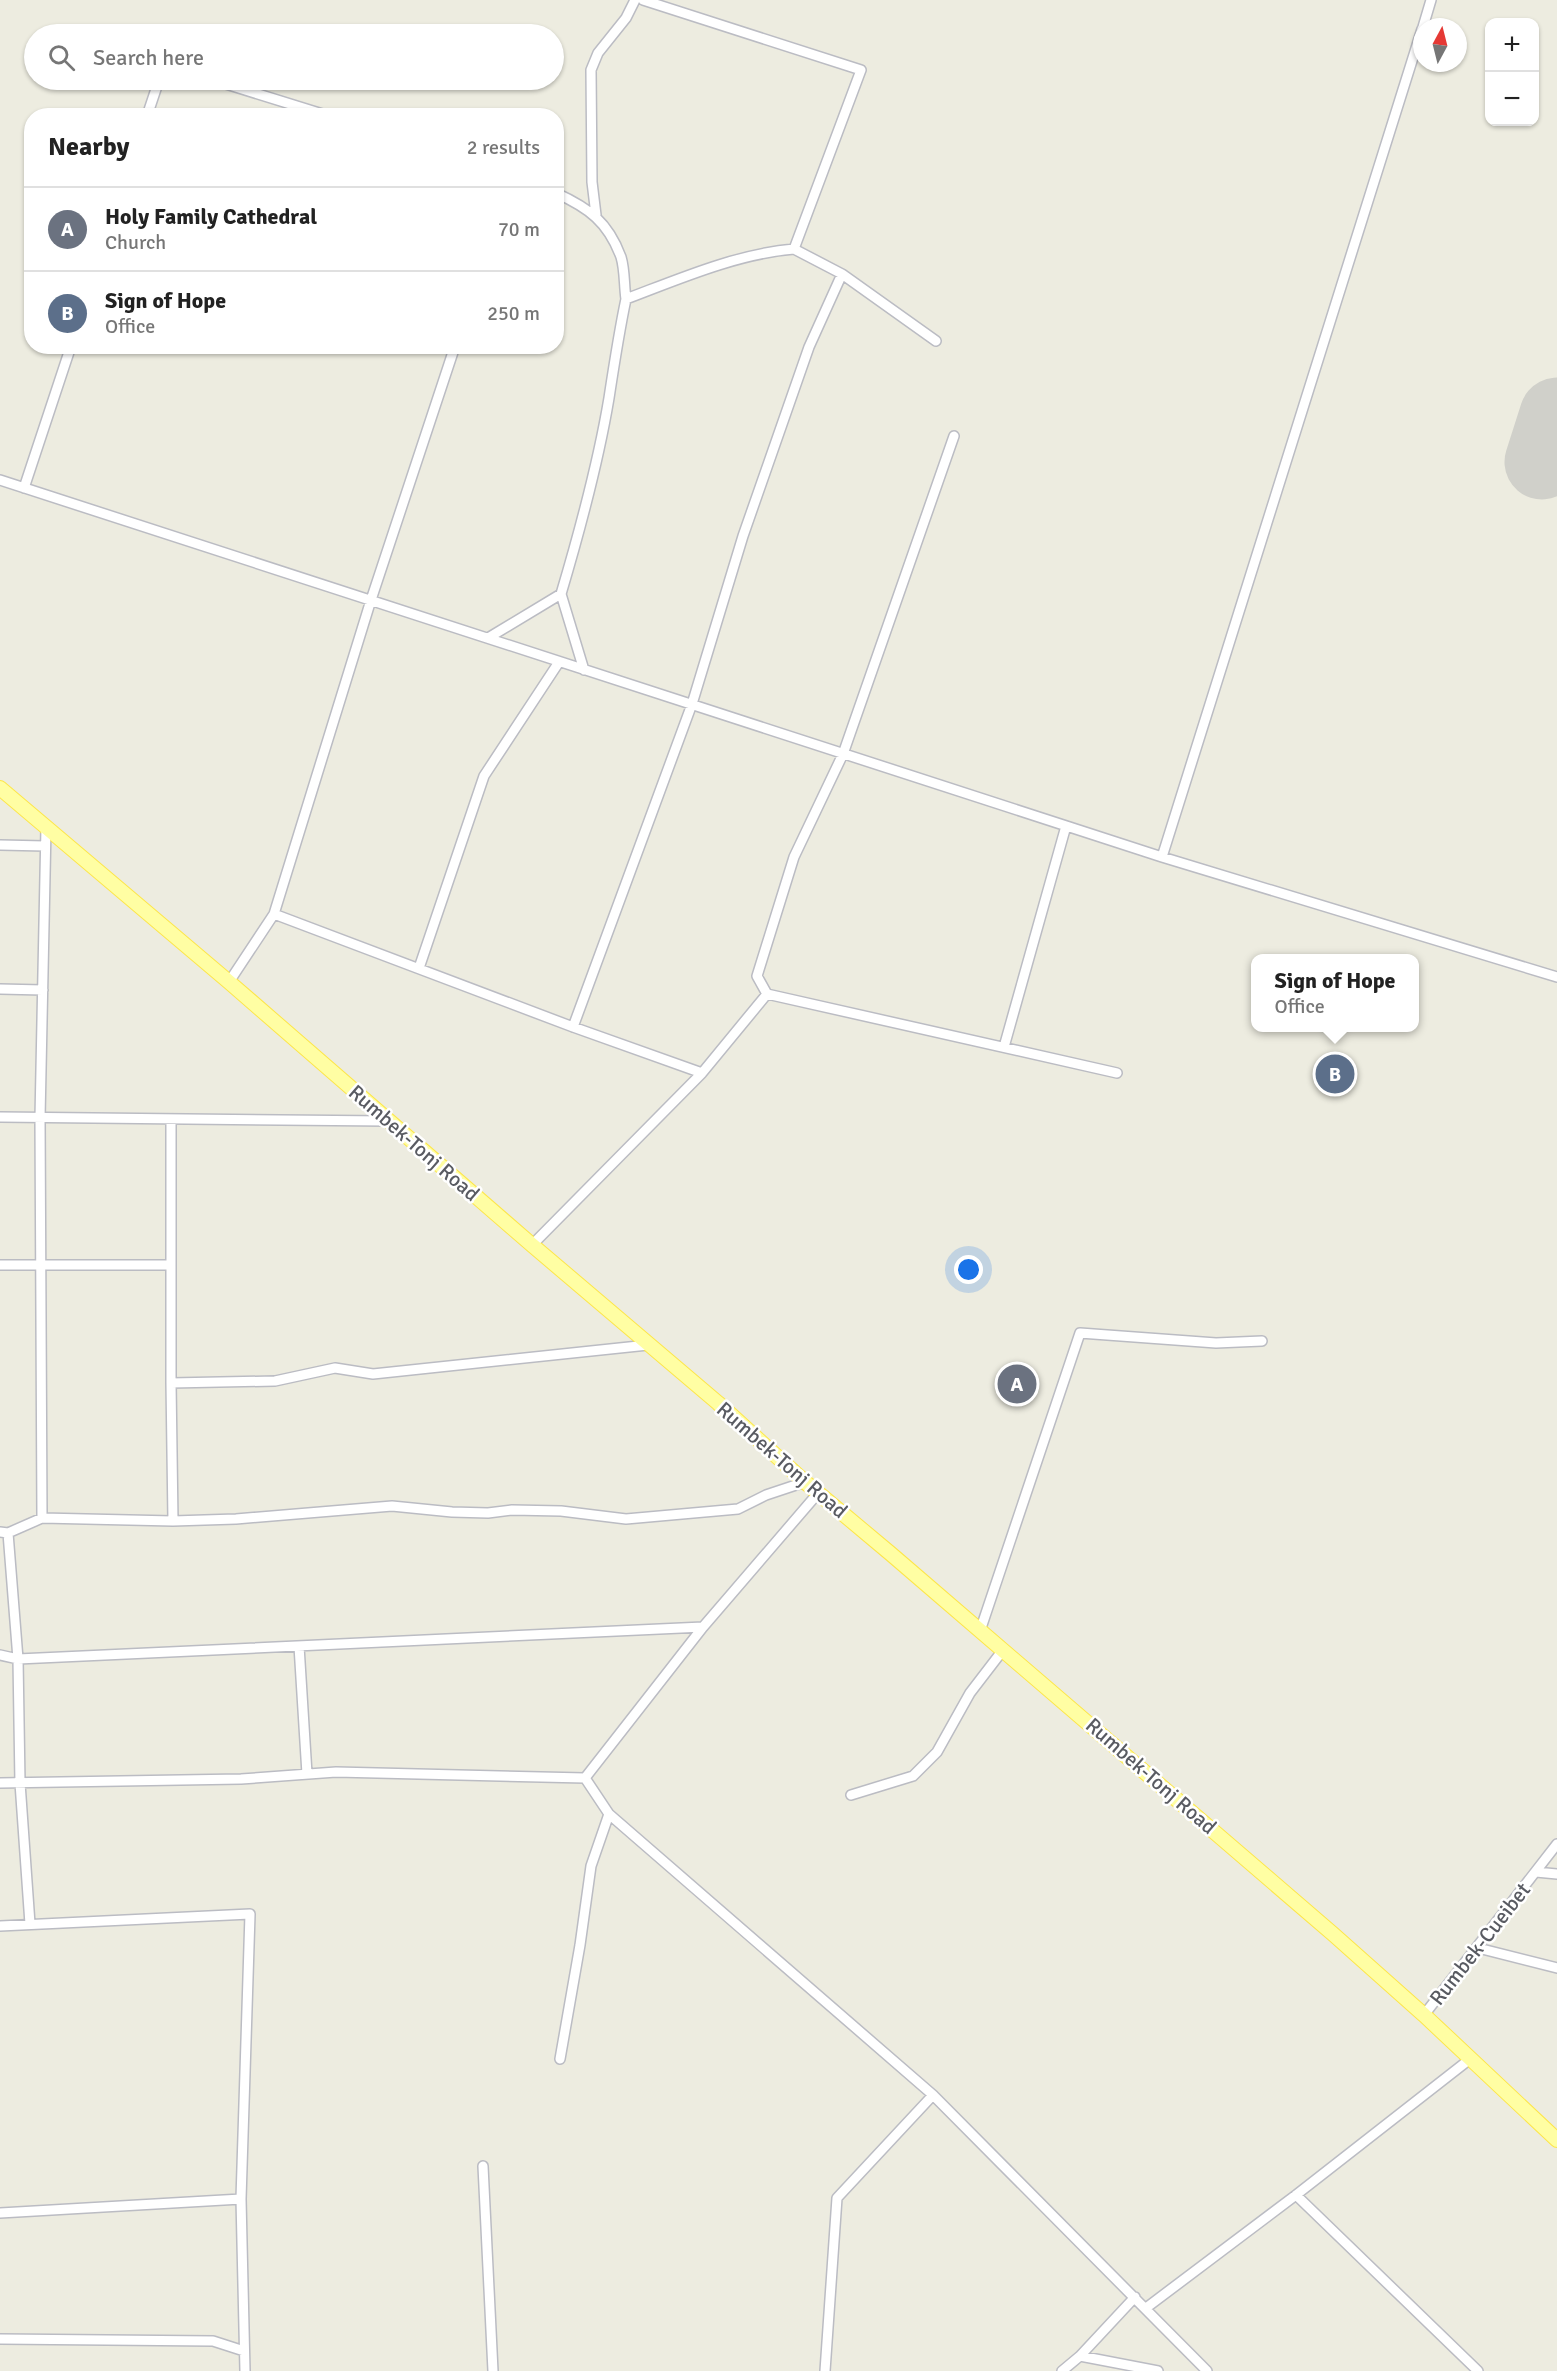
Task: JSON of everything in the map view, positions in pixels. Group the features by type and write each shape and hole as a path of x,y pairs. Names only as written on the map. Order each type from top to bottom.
{"main road":[{"name":"Rumbek-Tonj Road","path":"0,788 229,982 387,1121 718,1403 805,1482 1333,1934 1424,2015 1557,2140"}],"street":[{"path":"584,670 561,594 577,540 609,400 617,341 626,299 621,258 596,215 592,182 591,70 598,53 626,18 635,0"},
{"path":"643,0 861,70 794,249"},
{"path":"1425,18 1431,0"},
{"path":"1162,857 1413,57"},
{"path":"150,108 156,90"},
{"path":"245,90 303,108"},
{"path":"564,196 578,202 596,215"},
{"path":"626,299 689,275 773,251 794,249 842,274 936,341"},
{"path":"573,1027 692,704 743,536 805,358 842,274"},
{"path":"24,488 68,354"},
{"path":"229,982 273,914 371,600 452,354"},
{"path":"954,436 843,754 794,857 757,976 767,994 1117,1073"},
{"path":"0,480 1162,857 1557,979"},
{"path":"488,638 561,594"},
{"path":"419,968 484,776 559,662"},
{"path":"1004,1047 1066,826"},
{"path":"42,1518 40,1118 46,827"},
{"path":"0,845 45,846"},
{"path":"273,914 702,1073"},
{"path":"0,989 43,990"},
{"path":"532,1245 702,1073 767,994"},
{"path":"0,1117 387,1121"},
{"path":"171,1119 173,1521"},
{"path":"0,1265 171,1265"},
{"path":"980,1630 1080,1333 1216,1343 1262,1341"},
{"path":"171,1383 275,1381 335,1368 373,1374 648,1345"},
{"path":"30,1924 20,1783 18,1659 4,1533 42,1518 236,1520 392,1506 452,1512 561,1511 626,1520 738,1509 766,1495 805,1482"},
{"path":"585,1778 703,1627 819,1492"},
{"path":"0,1655 18,1659 703,1627"},
{"path":"299,1646 307,1774"},
{"path":"851,1795 913,1776 937,1752 970,1693 1003,1650"},
{"path":"0,1783 241,1779 336,1772 585,1778"},
{"path":"585,1778 609,1814 933,2095 1207,2371"},
{"path":"560,2059 591,1866 609,1814"},
{"name":"Rumbek-Cueibet","path":"1424,2015 1557,1844"},
{"path":"1536,1872 1557,1874"},
{"path":"0,1926 250,1914 241,2199 245,2371"},
{"path":"1478,1947 1557,1968"},
{"path":"1146,2308 1296,2195 1470,2059"},
{"path":"825,2371 837,2198 933,2095"},
{"path":"483,2166 493,2371"},
{"path":"1296,2195 1478,2371"},
{"path":"0,2213 241,2199"},
{"path":"1062,2371 1080,2356 1135,2297"},
{"path":"0,2339 213,2341 244,2351"},
{"path":"1080,2356 1158,2371"}],"runway":[{"path":"1542,462 1557,415"}],"place":[{"name":"Sign of Hope","path":"1335,1074"},
{"name":"Holy Family Cathedral","path":"1017,1384"}]}
